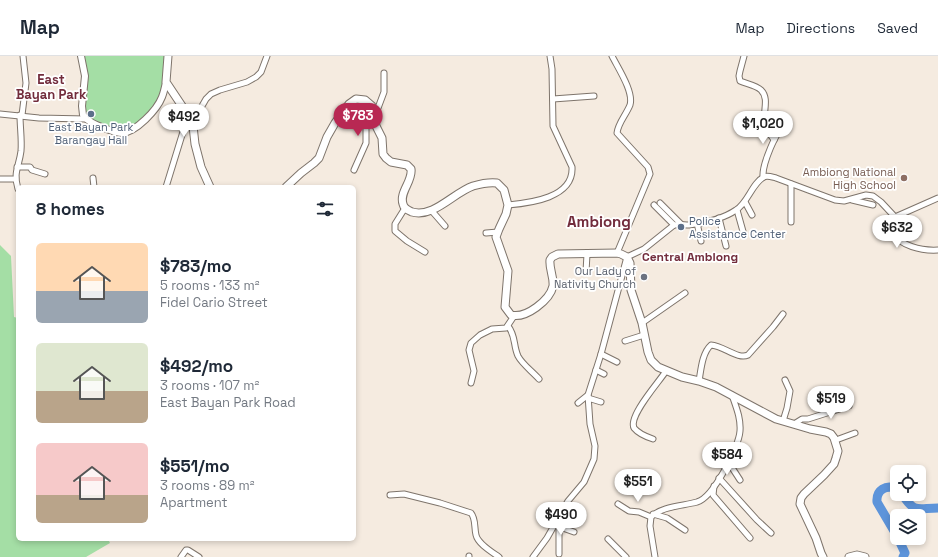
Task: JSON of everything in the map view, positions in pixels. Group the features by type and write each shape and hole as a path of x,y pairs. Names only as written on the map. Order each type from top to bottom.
{"main road":[{"path":"168,56 166,82 190,120 201,167 209,185"},
{"path":"288,185 319,158 333,127 353,100 361,99 365,100 372,106 376,126 382,138 383,154 391,162 407,165 411,169 402,203 408,210 416,213 428,211 465,190 480,184 493,182 498,184 504,190 508,205 504,220 498,232 497,240 508,271 505,307 509,314 514,316 524,314 534,309 549,295 553,284 550,264 552,257 558,254 617,253 627,257 630,263 631,290 642,323 651,360 658,367 666,371 699,381 732,395 770,416 831,434 836,440 838,451 834,464 804,494 801,498 800,504 823,557"},
{"path":"849,557 857,555 865,557"}],"street":[{"path":"17,185 15,179 21,151 21,115 26,83 23,56"},
{"path":"81,56 85,76 82,109 83,115 91,123 111,131 124,133 137,126 148,117 156,108 162,97 166,82"},
{"path":"167,185 186,122 198,113 206,98 211,94 247,82 256,77 261,72 267,56"},
{"path":"508,205 522,204 544,199 562,190 570,179 572,173 572,167 553,126 550,56"},
{"path":"612,56 630,94 630,104 619,125 618,133 648,167 650,174 617,253"},
{"path":"744,56 739,76 740,81 757,87 764,94 764,122 766,129 774,140"},
{"path":"374,119 384,92 384,73"},
{"path":"553,99 594,96"},
{"path":"354,170 366,143 366,127 373,110"},
{"path":"0,114 39,118 86,119"},
{"path":"763,177 762,171 764,163 774,140 781,128 786,124"},
{"path":"17,167 30,166 32,170 45,174"},
{"path":"533,557 557,526 568,501 584,482 594,459 595,446 590,424 588,396 627,257 644,249 674,225 697,224 724,217 737,210 745,202 763,177 769,176 835,200 844,201 866,195 873,196 896,217"},
{"path":"93,178 94,185"},
{"path":"0,179 15,179"},
{"path":"791,184 791,222"},
{"path":"938,198 896,217 891,232 895,238 910,246 923,250 938,250"},
{"path":"851,200 873,205"},
{"path":"745,202 752,215"},
{"path":"660,203 680,224"},
{"path":"654,205 674,225"},
{"path":"405,208 395,224 395,231 406,241 425,252"},
{"path":"737,210 744,235"},
{"path":"428,211 445,226"},
{"path":"719,218 726,246"},
{"path":"697,224 701,241"},
{"path":"486,233 498,232"},
{"path":"586,272 587,254"},
{"path":"642,323 685,293"},
{"path":"699,381 704,357 708,348 712,345 722,347 741,356 748,355 774,327 783,314"},
{"path":"471,383 474,371 468,350 471,343 480,334 492,329 506,328 514,316"},
{"path":"508,326 513,332 516,351 519,358 539,379"},
{"path":"625,341 644,335"},
{"path":"601,354 617,362"},
{"path":"596,370 604,374"},
{"path":"653,440 636,429 633,420 666,371"},
{"path":"783,420 790,391 785,380"},
{"path":"652,516 673,507 698,502 705,498 729,463 735,450 740,431 738,410 732,395"},
{"path":"588,396 601,402"},
{"path":"578,403 588,396"},
{"path":"794,424 802,419 808,419 848,406"},
{"path":"836,440 855,433"},
{"path":"729,463 740,480"},
{"path":"719,478 757,520 771,533"},
{"path":"714,485 713,495 750,538"},
{"path":"390,495 404,494 471,513 478,539 499,557"},
{"path":"618,504 629,511 667,518 685,530"},
{"path":"652,516 650,526 655,557"},
{"path":"557,526 574,532"},
{"path":"557,526 559,554"},
{"path":"608,539 626,557"},
{"path":"181,557 186,550 199,557"}],"green space":[{"path":"84,56 165,56 164,76 157,101 145,116 135,125 124,130 118,130 92,120 87,116 85,113"},
{"path":"0,245 11,256 14,317 16,318 16,541 109,541 110,543 86,557 0,557"}],"waterway":[{"path":"890,487 882,489 877,498 877,502 890,524"},
{"path":"907,501 910,505 921,509 938,508"},
{"path":"901,545 905,553 903,557"}],"place":[{"name":"East Bayan Park Barangay Hall","path":"91,114"},
{"name":"Ambiong National High School","path":"904,178"},
{"name":"Police Assistance Center","path":"681,227"},
{"name":"Our Lady of Nativity Church","path":"644,277"}],"district":[{"name":"East Bayan Park","path":"51,86"},
{"name":"Ambiong","path":"599,222"},
{"name":"Central Ambiong","path":"690,257"}]}
